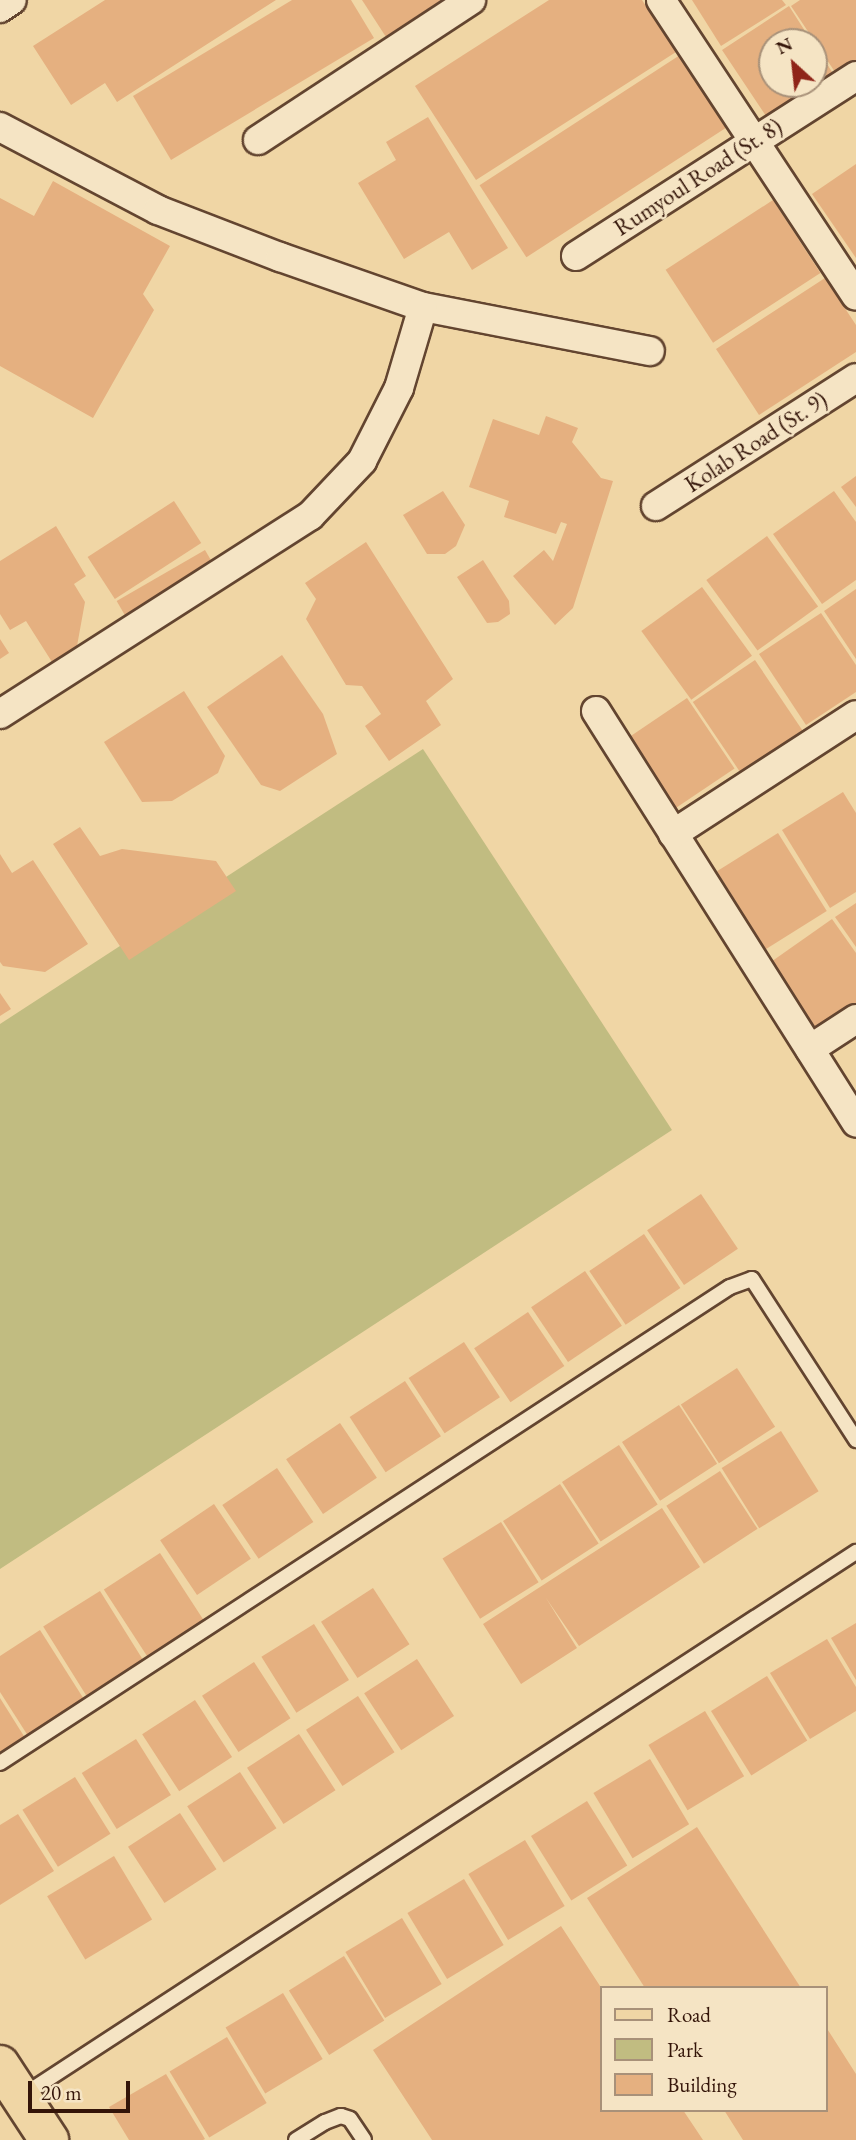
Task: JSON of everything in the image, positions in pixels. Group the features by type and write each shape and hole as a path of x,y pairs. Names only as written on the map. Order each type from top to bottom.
{"main road":[{"path":"0,2065 49,2140"}],"street":[{"path":"0,8 12,0"},
{"path":"258,140 471,0"},
{"path":"661,0 856,296"},
{"name":"Rumyoul Road (St. 8)","path":"576,256 856,76"},
{"path":"0,127 158,210 423,307 650,351"},
{"path":"0,714 310,516 362,461 399,388 423,307"},
{"name":"Kolab Road (St. 9)","path":"656,506 856,378"},
{"path":"596,711 856,1122"},
{"path":"673,834 856,715"},
{"path":"810,1049 856,1019"}],"lane":[{"path":"0,1763 730,1287 752,1279 856,1440"},
{"path":"21,2097 856,1552"},
{"path":"296,2140 325,2122 341,2116 350,2119 364,2140"}],"green space":[{"path":"423,749 672,1130 0,1569 0,1024"}],"building":[{"path":"105,0 276,0 117,102 105,83 71,105 33,46"},
{"path":"292,0 351,0 374,38 171,160 133,96"},
{"path":"362,0 442,0 386,37"},
{"path":"549,0 642,0 676,52 476,180 415,86"},
{"path":"692,0 782,0 786,5 721,46"},
{"path":"800,0 856,0 856,66 839,78 828,62 828,28 806,28 791,6"},
{"path":"789,6 803,28 758,28 758,98 806,98 770,122 722,50"},
{"path":"680,55 727,127 526,257 480,185"},
{"path":"828,66 836,78 828,83"},
{"path":"428,117 508,248 472,270 449,232 404,259 358,183 396,160 386,142"},
{"path":"856,164 856,258 812,194"},
{"path":"53,181 170,246 143,294 154,310 93,418 0,366 0,198 34,216"},
{"path":"773,200 820,273 713,343 666,270"},
{"path":"825,278 856,325 856,352 759,415 716,349"},
{"path":"546,416 578,428 572,442 601,478 613,481 573,608 555,625 513,576 544,550 553,561 567,524 561,522 556,534 504,517 509,501 469,487 493,419 539,435"},
{"path":"856,476 856,507 841,487"},
{"path":"443,491 465,525 456,546 445,554 427,554 403,515"},
{"path":"834,491 856,522 856,580 822,604 773,534"},
{"path":"174,501 201,543 115,599 88,557"},
{"path":"56,526 86,576 74,584 85,602 77,646 52,662 26,621 10,630 0,614 0,561"},
{"path":"767,536 818,606 757,650 706,580"},
{"path":"366,542 453,679 426,701 441,725 389,761 365,726 381,714 362,686 346,685 306,619 316,599 305,583"},
{"path":"205,550 217,571 129,622 117,601"},
{"path":"483,560 509,601 510,614 498,622 487,623 457,577"},
{"path":"702,587 752,656 691,700 641,631"},
{"path":"856,589 856,659 824,611"},
{"path":"821,613 856,665 856,692 806,725 759,654"},
{"path":"0,639 9,653 0,659"},
{"path":"282,655 323,714 337,754 280,791 261,785 207,707"},
{"path":"755,660 803,730 740,772 693,702"},
{"path":"184,691 225,756 218,773 172,801 142,802 104,742"},
{"path":"687,698 735,768 673,810 626,739"},
{"path":"843,792 856,813 856,892 830,908 782,830"},
{"path":"80,827 100,856 122,849 216,861 236,891 129,960 53,844"},
{"path":"778,833 827,911 766,949 717,871"},
{"path":"0,854 12,873 33,860 88,944 45,972 3,966 0,962"},
{"path":"856,903 856,947 835,917"},
{"path":"832,919 856,953 856,1007 818,1033 768,964"},
{"path":"0,993 11,1009 0,1016"},
{"path":"701,1194 738,1249 684,1285 647,1230"},
{"path":"644,1234 680,1288 626,1325 589,1271"},
{"path":"585,1271 622,1326 568,1362 531,1307"},
{"path":"528,1312 564,1366 510,1402 474,1348"},
{"path":"464,1342 500,1397 445,1433 409,1378"},
{"path":"737,1368 775,1427 719,1463 681,1404"},
{"path":"405,1381 441,1436 386,1472 350,1417"},
{"path":"679,1405 717,1464 660,1501 622,1442"},
{"path":"340,1423 377,1478 323,1514 286,1459"},
{"path":"781,1431 819,1491 759,1528 722,1468"},
{"path":"619,1445 658,1505 601,1542 562,1482"},
{"path":"277,1468 313,1522 259,1559 222,1505"},
{"path":"720,1471 758,1529 704,1564 666,1506"},
{"path":"560,1484 599,1544 542,1581 503,1521"},
{"path":"214,1504 251,1559 197,1595 160,1540"},
{"path":"662,1508 700,1567 579,1646 546,1598 577,1648 521,1684 483,1624"},
{"path":"501,1522 539,1582 480,1619 442,1559"},
{"path":"160,1553 206,1624 150,1661 104,1589"},
{"path":"373,1588 409,1644 357,1678 321,1622"},
{"path":"100,1591 146,1664 89,1699 43,1627"},
{"path":"856,1623 856,1680 831,1638"},
{"path":"314,1624 349,1680 296,1713 261,1657"},
{"path":"40,1630 87,1704 30,1739 0,1692 0,1656"},
{"path":"827,1639 856,1687 856,1711 810,1739 770,1673"},
{"path":"417,1659 454,1716 401,1750 364,1693"},
{"path":"254,1662 290,1718 238,1752 202,1696"},
{"path":"767,1676 807,1740 751,1775 711,1711"},
{"path":"358,1696 394,1752 342,1786 306,1730"},
{"path":"0,1698 27,1741 0,1758"},
{"path":"195,1700 232,1757 179,1791 142,1734"},
{"path":"705,1711 744,1776 688,1810 648,1745"},
{"path":"299,1734 335,1790 283,1824 247,1768"},
{"path":"136,1739 171,1795 117,1829 82,1773"},
{"path":"650,1759 689,1824 633,1858 593,1793"},
{"path":"240,1772 276,1828 224,1863 187,1806"},
{"path":"75,1777 111,1834 58,1867 22,1810"},
{"path":"587,1801 627,1865 571,1900 531,1836"},
{"path":"180,1813 216,1869 164,1903 128,1847"},
{"path":"18,1814 54,1871 0,1905 0,1825"},
{"path":"697,1827 800,1986 644,1986 587,1898"},
{"path":"525,1840 565,1906 508,1940 468,1874"},
{"path":"114,1856 152,1919 85,1960 47,1896"},
{"path":"464,1879 504,1945 447,1979 407,1913"},
{"path":"402,1918 442,1984 385,2018 345,1952"},
{"path":"561,1926 600,1986 600,2112 684,2112 703,2140 432,2140 373,2050"},
{"path":"344,1956 384,2020 329,2055 289,1990"},
{"path":"283,1993 323,2059 265,2094 226,2028"},
{"path":"828,2030 856,2074 856,2140 743,2140 725,2112 828,2112"},
{"path":"227,2037 267,2103 209,2138 170,2072"},
{"path":"166,2074 205,2139 129,2140 109,2107"}]}
